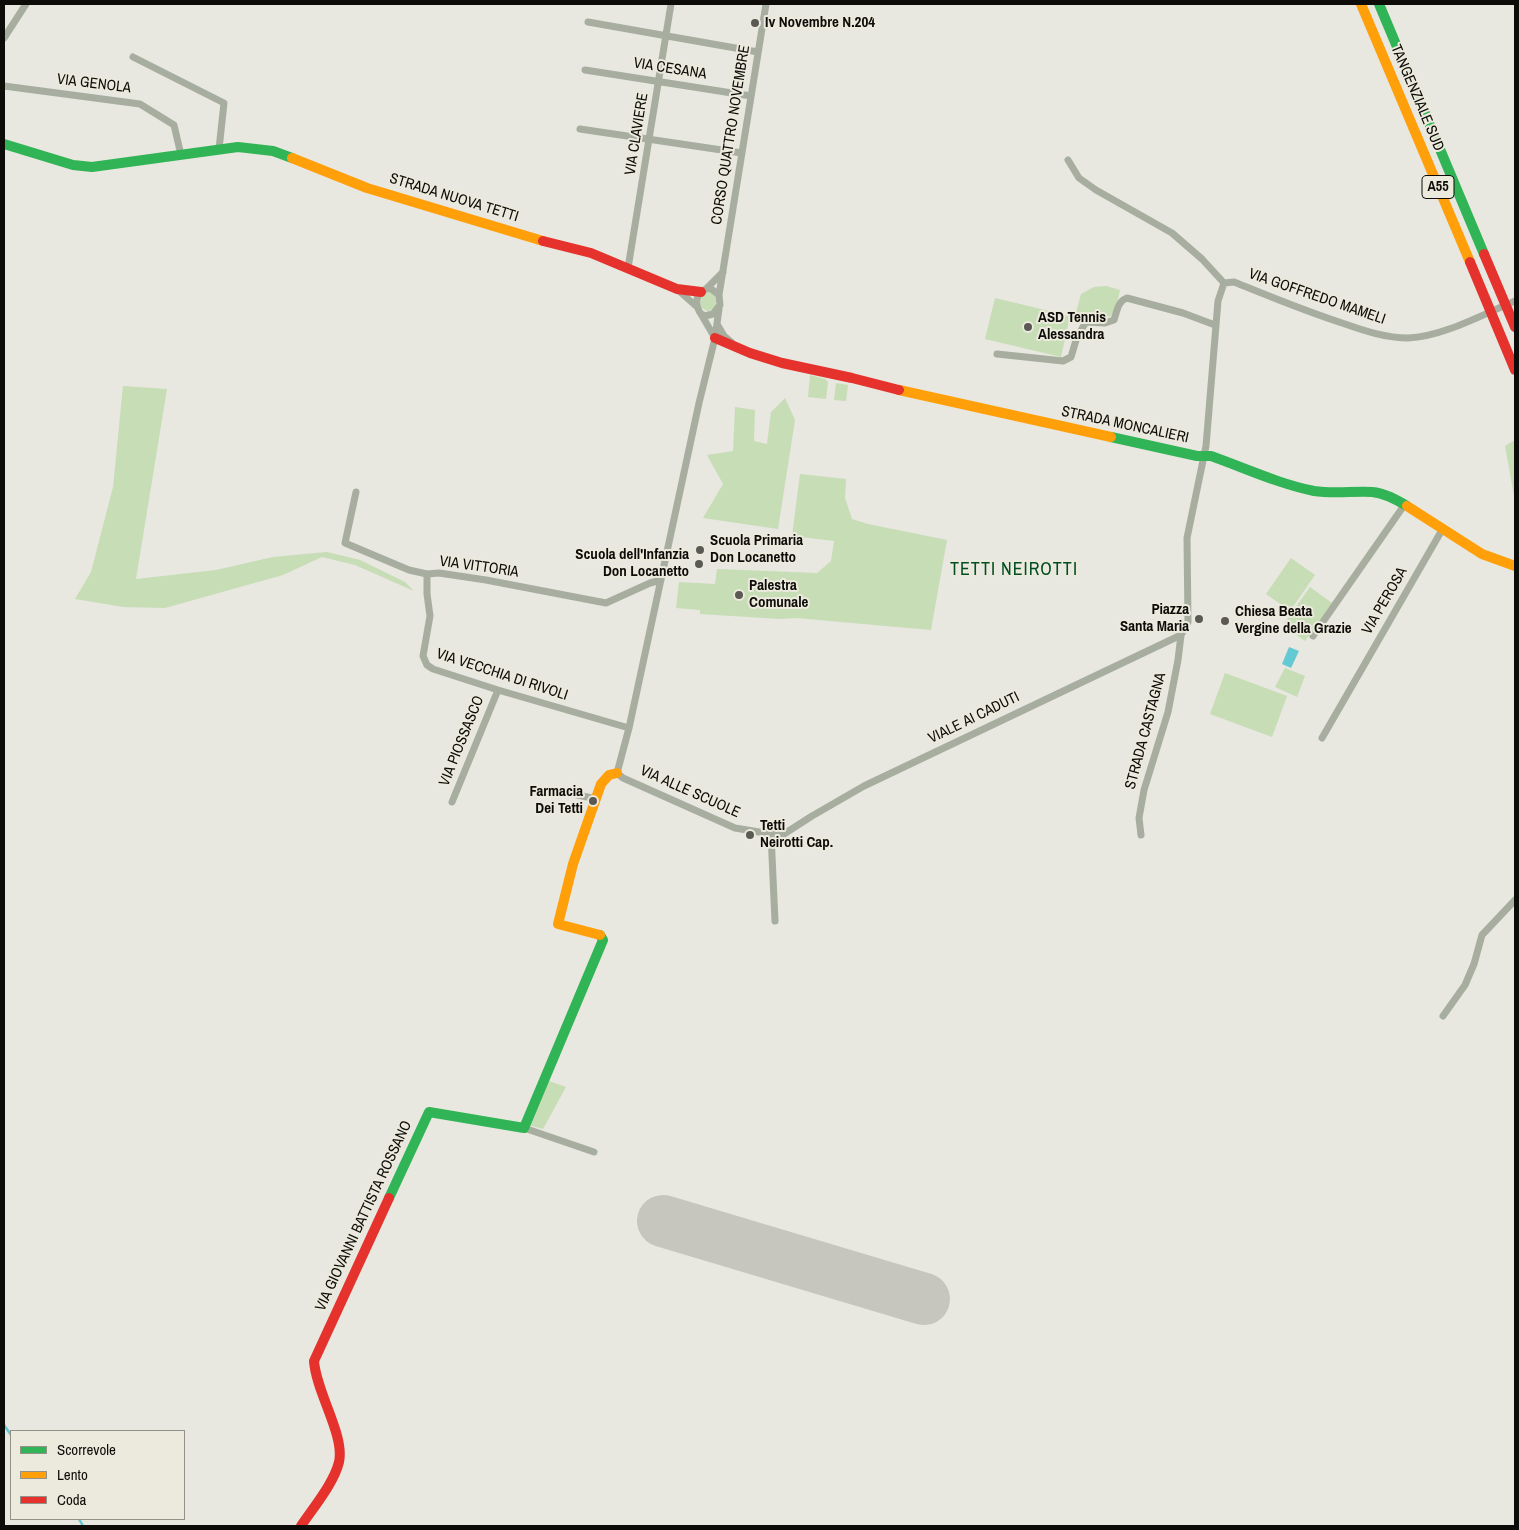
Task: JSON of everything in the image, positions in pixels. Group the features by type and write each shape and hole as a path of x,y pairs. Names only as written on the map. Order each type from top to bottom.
{"main road":[{"name":"TANGENZIALE SUD","path":"1361,4 1515,370"},
{"name":"TANGENZIALE SUD","path":"1379,4 1515,327"},
{"name":"STRADA NUOVA TETTI","path":"4,144 73,165 92,167 238,147 273,151 367,188 556,245 590,253 678,289 703,290"},
{"name":"STRADA MONCALIERI","path":"715,338 750,353 782,363 1197,456 1211,456 1291,485 1324,492 1373,492 1394,498 1405,504 1442,530 1482,554 1515,566"},
{"path":"524,1128 603,940 600,934 558,924 573,864 601,784 609,776 617,773"},
{"name":"VIA GIOVANNI BATTISTA ROSSANO","path":"301,1526 329,1484 339,1462 340,1453 339,1441 315,1375 314,1361 429,1112 524,1128"}],"street":[{"path":"4,38 26,4"},
{"name":"VIA CLAVIERE","path":"628,268 672,4"},
{"name":"CORSO QUATTRO NOVEMBRE","path":"719,295 766,4"},
{"path":"588,22 758,52"},
{"path":"133,57 224,103 219,149"},
{"name":"VIA CESANA","path":"585,70 751,96"},
{"name":"VIA GENOLA","path":"4,86 140,104 174,124 181,155"},
{"path":"580,129 742,152"},
{"path":"1068,160 1078,178 1172,233 1202,259 1224,284"},
{"path":"715,338 696,306 697,298 703,290 724,272"},
{"name":"VIA GOFFREDO MAMELI","path":"1224,284 1234,282 1312,313 1388,337 1409,338 1435,333 1515,301"},
{"name":"STRADA CASTAGNA","path":"1141,835 1139,818 1144,790 1168,712 1181,635 1188,622 1188,538 1210,418 1215,325 1218,301 1224,284"},
{"name":"STRADA NUOVA TETTI","path":"678,289 696,306"},
{"path":"617,773 629,728 715,338 720,304 719,295 713,289 703,290"},
{"path":"997,354 1063,361 1071,357 1077,337 1086,322 1105,323 1114,320 1120,303 1127,298 1183,313 1215,325"},
{"path":"700,314 710,315 718,309"},
{"path":"717,324 724,336 734,345"},
{"name":"VIA VITTORIA","path":"356,492 345,543 409,570 428,574 439,573 486,580 606,603 661,580"},
{"path":"1313,636 1405,504"},
{"name":"VIA PEROSA","path":"1322,738 1442,530"},
{"name":"VIA VECCHIA DI RIVOLI","path":"428,574 427,594 430,616 423,656 427,665 433,669 498,690 629,728"},
{"name":"VIALE AI CADUTI","path":"784,834 864,786 1181,635"},
{"name":"VIA PIOSSASCO","path":"452,802 498,690"},
{"name":"VIA ALLE SCUOLE","path":"617,773 623,778 734,828 771,834 784,834"},
{"path":"558,792 597,799"},
{"path":"771,834 775,921"},
{"path":"1443,1016 1465,985 1474,964 1482,934 1515,901"},
{"path":"524,1128 594,1152"}],"green space":[{"path":"1106,286 1120,290 1117,304 1111,316 1079,322 1079,318 1075,316 1081,294 1094,287"},
{"path":"710,291 714,293 716,302 715,306 708,312 701,307 700,301 703,295"},
{"name":"ASD Tennis Alessandra","path":"995,298 1070,316 1061,357 985,339"},
{"path":"810,375 825,379 828,382 826,399 808,397"},
{"path":"836,383 848,385 846,401 834,400"},
{"path":"123,386 167,389 136,579 216,570 273,557 327,552 360,560 405,582 414,591 355,565 322,557 283,575 165,608 123,607 75,599 91,572 113,487"},
{"path":"785,398 795,420 778,529 703,518 723,484 707,455 733,451 735,407 755,410 754,441 767,444 771,412"},
{"path":"1515,440 1515,501 1505,446"},
{"path":"800,474 846,479 845,498 852,519 947,540 931,630 796,618 780,619 700,614 700,610 676,608 679,582 715,584 717,569 817,573 831,561 834,541 792,536"},
{"path":"1291,558 1315,575 1290,611 1266,594"},
{"path":"1310,587 1332,603 1305,641 1283,625"},
{"path":"1285,668 1305,676 1297,697 1275,687"},
{"path":"1225,673 1287,696 1272,737 1210,714"},
{"path":"549,1081 566,1087 543,1129 529,1125"}],"water":[{"path":"1289,647 1299,651 1291,668 1282,664"}],"waterway":[{"path":"4,1425 10,1434"},
{"path":"80,1520 83,1526"}],"runway":[{"path":"663,1221 924,1299"}],"traffic: fast":[{"path":"1379,4 1484,254"},
{"path":"4,144 73,165 92,167 238,147 273,151 292,158"},
{"path":"1111,437 1197,456 1211,456 1301,488 1321,492 1377,493 1391,497 1407,506"},
{"path":"389,1198 429,1112 524,1128 603,940 600,935"}],"traffic: slow":[{"path":"1361,4 1470,262"},
{"path":"292,158 367,188 543,241"},
{"path":"899,390 1111,437"},
{"path":"1407,506 1482,554 1515,566"},
{"path":"600,935 558,924 573,864 601,784 609,775 617,773"}],"traffic: jam":[{"path":"543,241 591,253 677,289 701,292"},
{"path":"1484,254 1515,327"},
{"path":"1470,262 1515,370"},
{"path":"715,338 750,353 782,363 899,390"},
{"path":"301,1526 333,1478 339,1462 340,1451 314,1361 389,1198"}],"place":[{"name":"Iv Novembre N.204","path":"755,23"},
{"name":"ASD Tennis Alessandra","path":"1028,327"},
{"name":"Scuola Primaria Don Locanetto","path":"700,550"},
{"name":"Scuola dell'Infanzia Don Locanetto","path":"699,564"},
{"name":"Palestra Comunale","path":"739,595"},
{"name":"Piazza Santa Maria","path":"1199,619"},
{"name":"Chiesa Beata Vergine della Grazie","path":"1225,621"},
{"name":"Farmacia Dei Tetti","path":"593,801"},
{"name":"Tetti Neirotti Cap.","path":"750,835"}],"district":[{"name":"TETTI NEIROTTI","path":"1014,570"}]}
